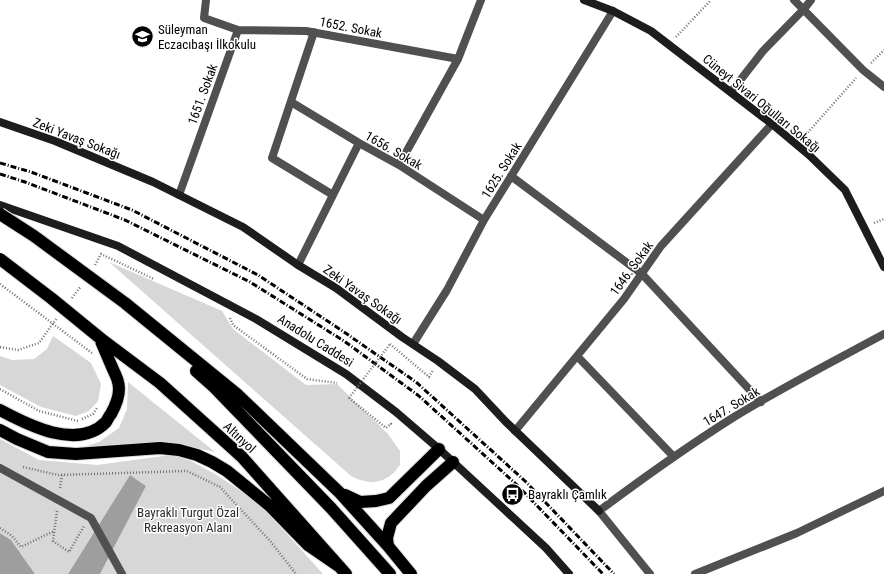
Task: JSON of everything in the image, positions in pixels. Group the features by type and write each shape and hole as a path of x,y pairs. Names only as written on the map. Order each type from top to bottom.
{"highway":[{"path":"0,214 34,236 125,304 238,395 340,493 411,574"},
{"path":"0,260 51,298 100,338 118,382 118,394 114,409 106,422 95,430 77,435 61,434 39,428 0,410"},
{"path":"125,304 214,387 331,508 390,574"},
{"name":"Altınyol","path":"100,338 160,383 242,457 343,570"},
{"path":"0,430 48,452 76,454 160,448 197,454 227,471 270,506 308,545 343,570"},
{"path":"340,493 360,502 389,498 439,450"},
{"path":"388,546 387,538 391,523 421,491 453,462"}],"street":[{"path":"206,0 204,18 238,30"},
{"path":"399,165 458,59 481,0"},
{"name":"Cüneyt Sivari Oğulları Sokağı","path":"584,0 612,10 651,31 797,145 845,190 884,267"},
{"path":"794,0 863,70 884,87"},
{"path":"731,92 763,51 811,0"},
{"name":"1625. Sokak","path":"413,344 448,290 484,220 612,10"},
{"name":"1652. Sokak","path":"238,30 314,32 458,59"},
{"name":"1651. Sokak","path":"179,195 238,30"},
{"path":"314,32 272,158 332,195"},
{"name":"1656. Sokak","path":"291,102 399,165 484,220"},
{"name":"Zeki Yavaş Sokağı","path":"0,122 55,141 153,182 243,227 298,265 336,288 402,337 438,360 475,389 515,431 599,511 650,574"},
{"name":"1646. Sokak","path":"515,431 624,299 661,246 772,124"},
{"path":"298,265 359,143"},
{"path":"511,176 642,274 761,402"},
{"name":"Anadolu Caddesi","path":"0,205 118,246 256,319 346,374 396,412 453,462 546,548 569,574"},
{"name":"1647. Sokak","path":"599,511 674,457 735,417 884,334"},
{"path":"577,356 674,457"},
{"path":"0,468 90,518 122,573"},
{"path":"695,574 797,533 884,491"}],"path":[{"path":"669,45 711,0"},
{"path":"797,145 863,70 884,50"},
{"path":"92,270 101,254 158,281"},
{"path":"70,300 83,282"},
{"path":"0,284 92,353 95,357"},
{"path":"0,346 18,350 39,343 62,312"},
{"path":"228,315 233,325 307,379 338,383"},
{"path":"385,419 391,424 386,428 349,398 390,344 429,378"},
{"path":"0,389 39,410 79,421 93,414 100,404"},
{"path":"349,392 355,396"},
{"path":"17,464 23,467 62,475 187,471 220,487 271,542 296,574"},
{"path":"62,475 53,540 69,552 90,518"},
{"path":"0,528 12,536 21,547 55,531"}],"green space":[{"path":"109,262 222,311 233,329 306,385 337,384 388,434 400,451 400,465 395,472 376,482 361,480 351,476"},
{"path":"53,336 91,363 101,384 98,401 89,411 76,416 41,407 0,385 0,356 12,360 34,359 47,349"},
{"path":"128,382 215,452 173,443 75,450 99,442 119,428 127,409"},
{"name":"Bayraklı Turgut Özal Rekreasyon Alanı","path":"0,439 39,460 97,465 178,454 215,474 259,503 323,574 100,574 146,486 130,475 68,574 35,574 11,540 0,533"}],"shaded area":[{"path":"130,475 146,486 100,574 68,574"},
{"path":"0,533 11,540 35,574 0,574"}],"railway":[{"path":"0,163 31,172 132,210 258,275 344,332 416,382 525,481 614,574"},
{"path":"0,174 125,220 250,282 344,341 419,396 516,484 603,574"}],"place":[{"name":"Süleyman Eczacıbaşı İlkokulu","path":"142,36"},
{"name":"Bayraklı Çamlık","path":"512,494"}]}
